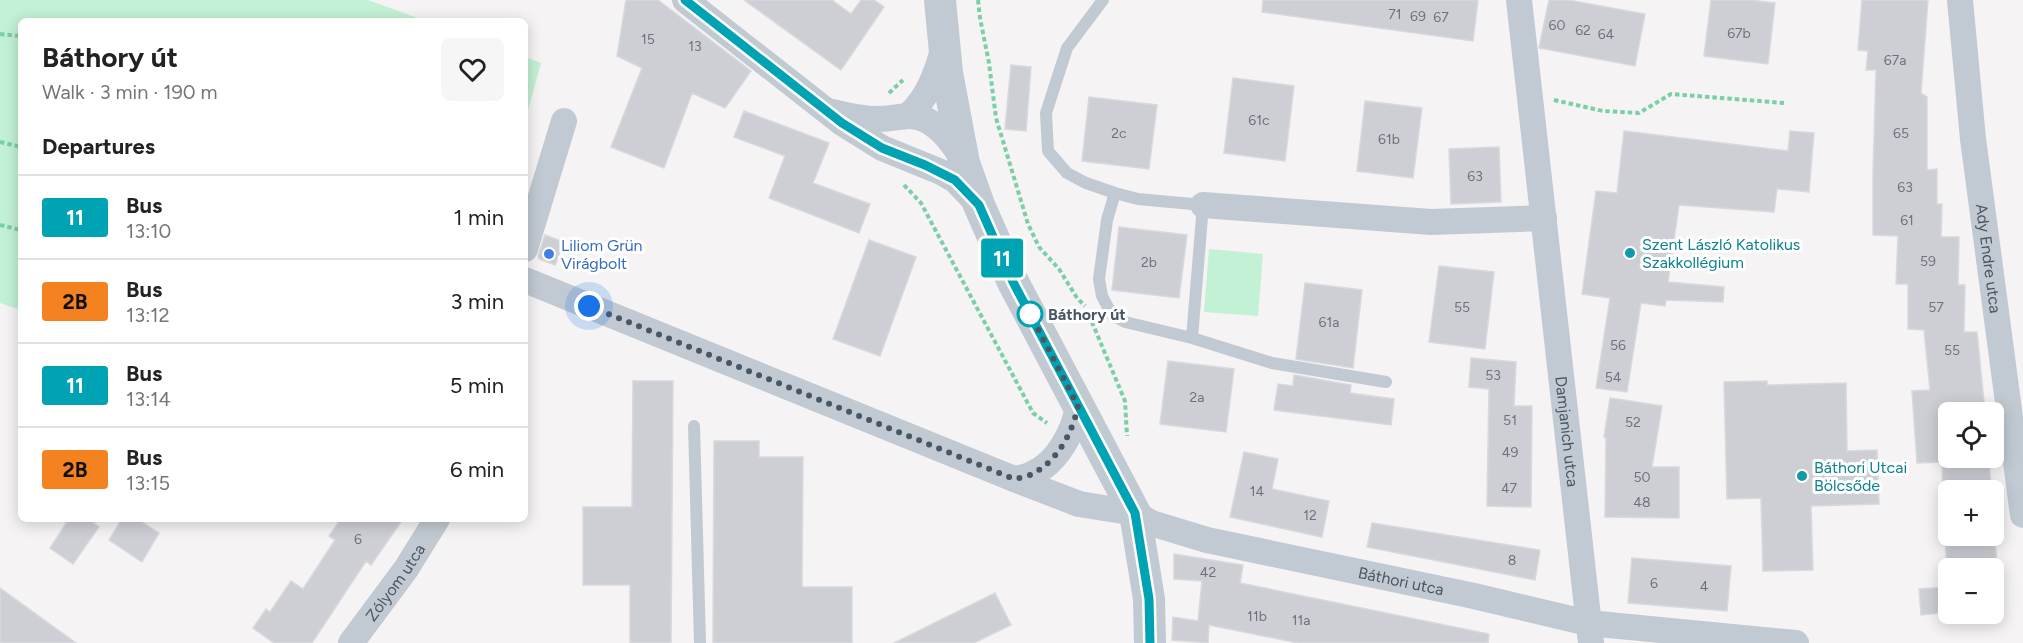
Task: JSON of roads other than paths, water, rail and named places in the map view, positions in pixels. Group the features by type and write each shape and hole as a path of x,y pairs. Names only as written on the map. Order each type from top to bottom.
{"street":[{"path":"686,0 861,137 955,180 979,205"},
{"path":"940,0 950,95 964,163 979,205 1013,282 1135,513 1149,599 1150,643"},
{"name":"Damjanich utca","path":"1520,0 1589,633"},
{"name":"Ady Endre utca","path":"1960,0 1973,139 2023,515"},
{"path":"909,116 918,107 931,86 944,45"},
{"path":"821,107 868,118 909,116 929,122 948,137 964,163"},
{"path":"528,239 564,121"},
{"path":"1203,205 1431,222 1544,218"},
{"name":"Báthori utca","path":"528,281 1079,504 1135,513 1151,523 1207,540 1462,594 1589,633 1796,643"},
{"path":"1014,479 1030,475 1053,458 1070,431 1078,406"},
{"name":"Zólyom utca","path":"351,643 406,569 435,522"}],"lane":[{"path":"1103,0 1066,48 1046,113 1048,151 1067,173 1086,183 1138,199 1203,205 1192,338"},
{"path":"1115,193 1107,220 1099,279 1102,296 1112,315 1125,322 1192,338 1272,363 1386,382"},
{"path":"694,426 700,643"}],"place":[{"name":"Szent László Katolikus Szakkollégium","path":"1630,253"},
{"name":"Liliom Grün Virágbolt","path":"549,254"},
{"name":"Báthory út","path":"1030,314"},
{"name":"Báthori Utcai Bölcsőde","path":"1802,476"}]}
